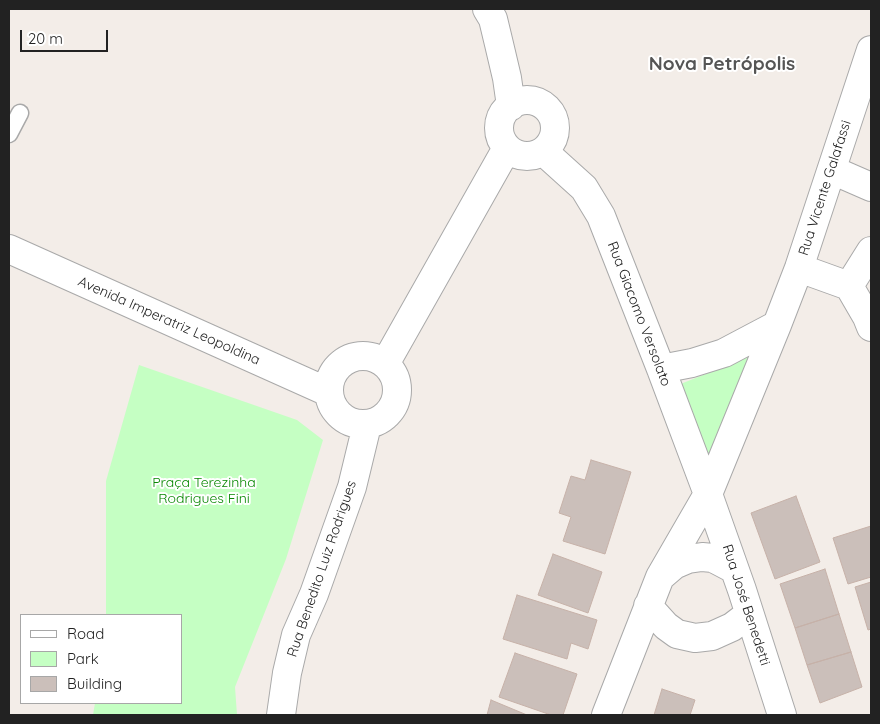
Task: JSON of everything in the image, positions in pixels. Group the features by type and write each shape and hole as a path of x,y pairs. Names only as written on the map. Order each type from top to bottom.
{"street":[{"path":"487,9 493,19 507,78 511,106"},
{"name":"Rua Vicente Galafassi","path":"660,577 708,494 777,325 799,268 871,50"},
{"path":"519,102 536,102 550,112 554,120 555,129 549,146 543,151 534,155 524,156 515,154 507,148 499,131 500,121 504,112 511,106 519,102"},
{"path":"385,364 507,148"},
{"name":"Rua Giacomo Versolato","path":"543,151 584,188 601,216 708,494"},
{"path":"832,170 871,187"},
{"name":"Avenida Imperatriz Leopoldina","path":"9,249 328,392"},
{"path":"850,286 871,251"},
{"path":"799,268 850,286 871,327"},
{"path":"661,369 692,363 724,353 777,325"},
{"path":"364,356 375,358 385,364 393,372 396,383 397,394 394,405 378,421 356,424 345,420 337,413 331,403 328,392 329,381 334,370 343,362 364,356"},
{"name":"Rua Benedito Luiz Rodrigues","path":"281,715 287,673 296,635 314,594 352,487 367,424"},
{"name":"Rua José Benedetti","path":"708,494 782,715"},
{"path":"606,715 660,577 674,565 702,556 713,558 734,568"},
{"path":"648,606 676,634 694,638 712,636 719,633 732,627 749,614"}],"lane":[{"path":"9,134 20,113"}],"green space":[{"path":"761,352 708,466 678,385"},
{"name":"Praça Terezinha Rodrigues Fini","path":"139,365 297,420 323,440 286,559 235,687 237,715 93,715 95,704 182,704 182,614 106,614 106,481"}],"building":[{"path":"591,460 631,472 605,554 563,541 571,517 559,513 571,476 585,480"},
{"path":"796,496 820,562 775,579 751,513"},
{"path":"871,526 871,577 848,584 833,538"},
{"path":"553,554 602,572 588,613 538,595"},
{"path":"825,569 839,614 795,628 780,584"},
{"path":"871,582 871,629 868,630 855,587"},
{"path":"517,595 597,620 588,649 571,643 567,659 503,639"},
{"path":"839,614 851,652 807,665 795,628"},
{"path":"851,652 862,687 820,703 807,665"},
{"path":"515,653 577,674 563,715 551,715 499,697"},
{"path":"662,689 695,700 690,715 654,715"},
{"path":"491,700 527,715 487,715"}],"district":[{"name":"Nova Petrópolis","path":"722,64"}]}
